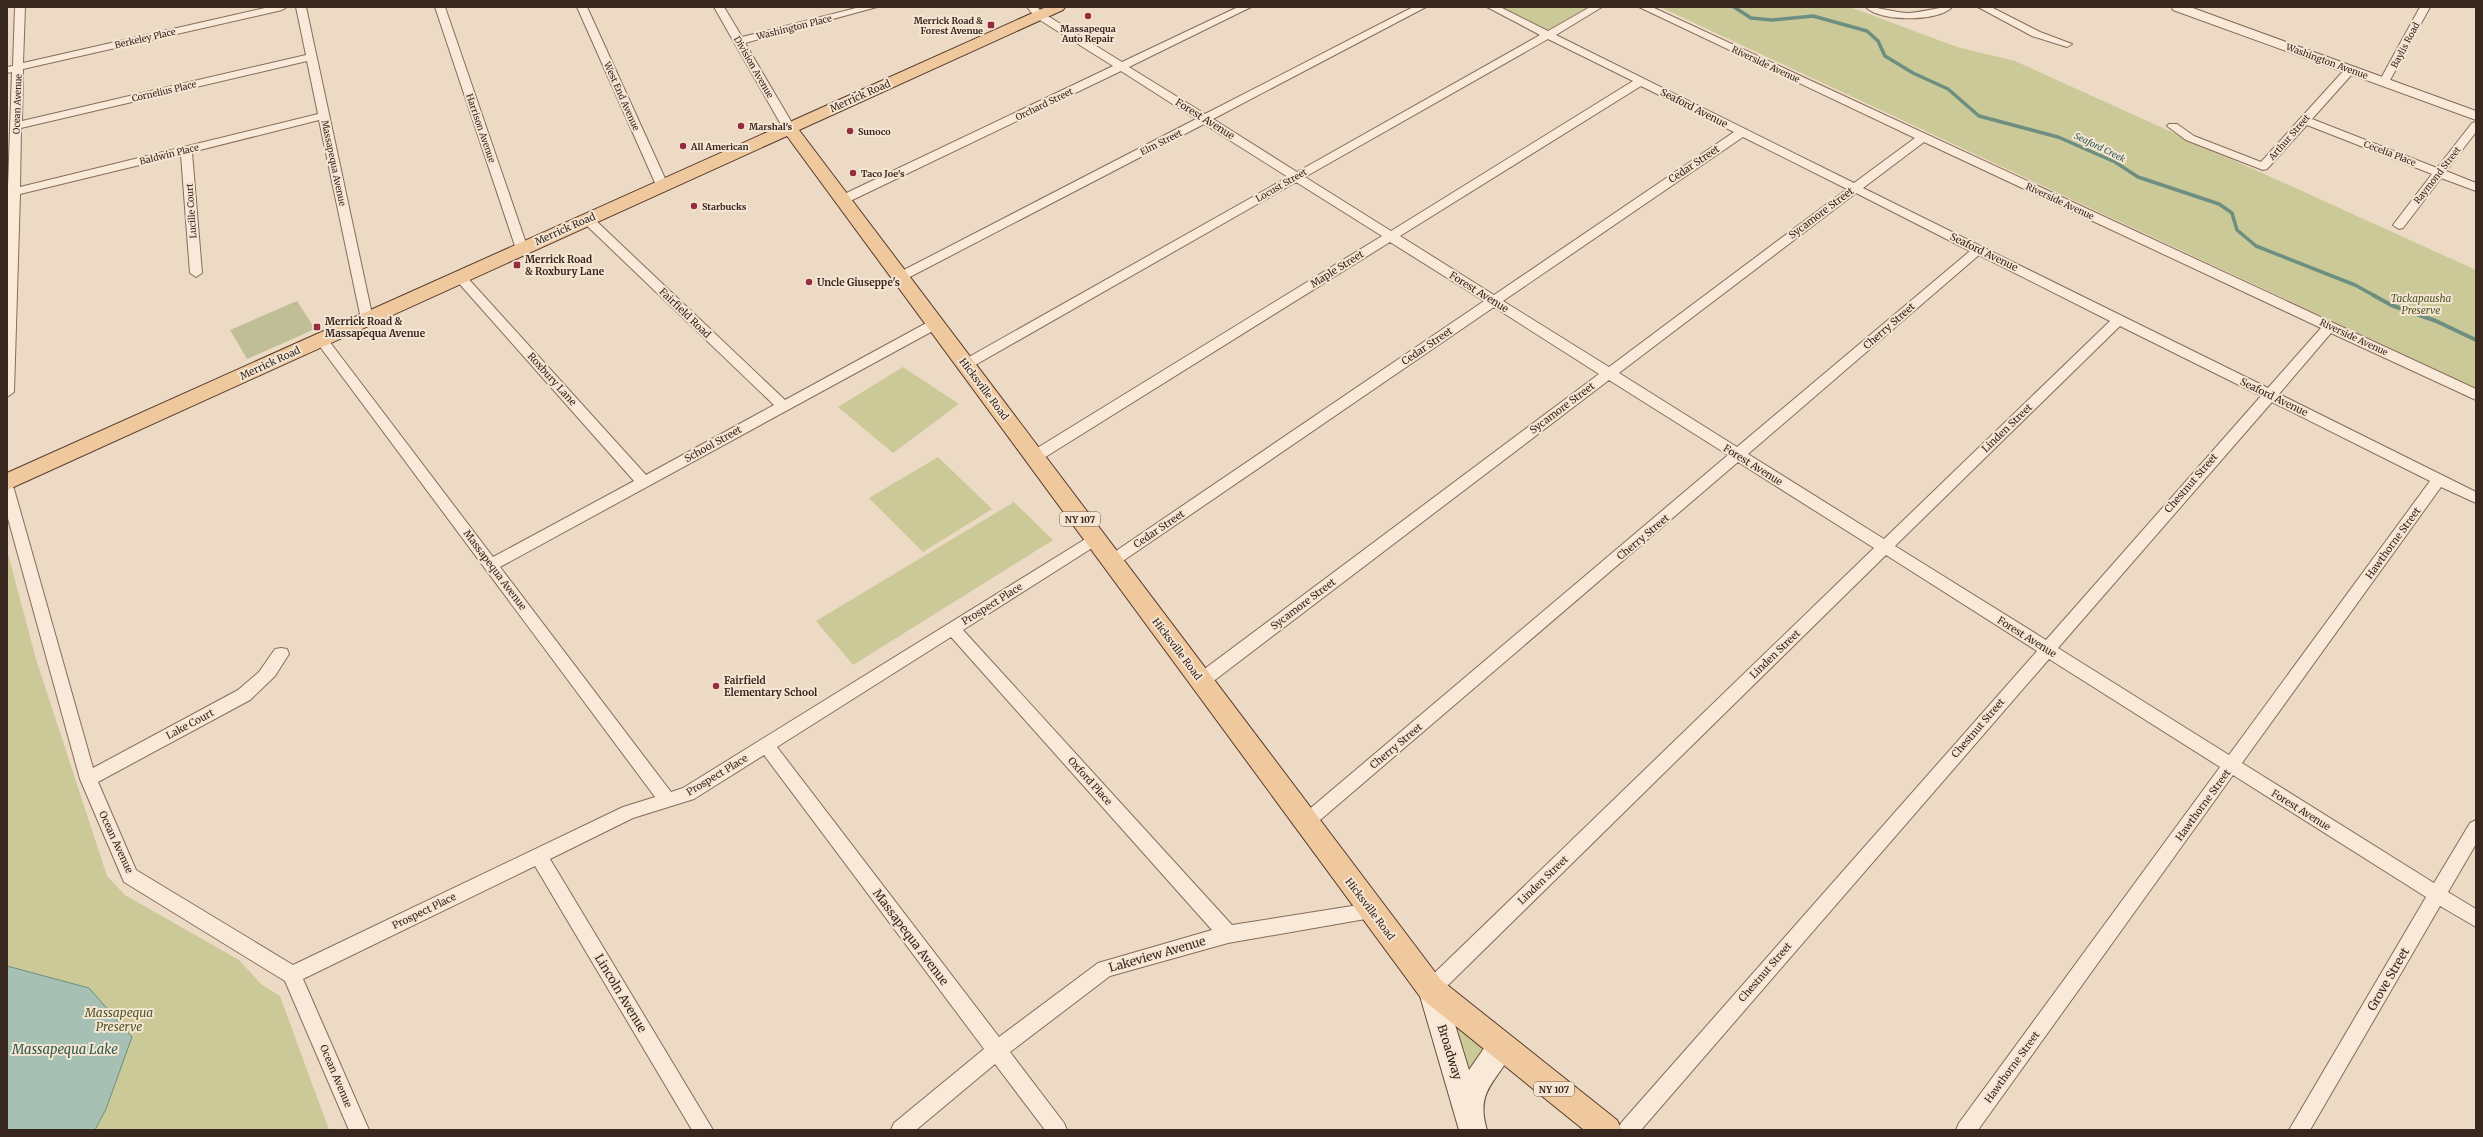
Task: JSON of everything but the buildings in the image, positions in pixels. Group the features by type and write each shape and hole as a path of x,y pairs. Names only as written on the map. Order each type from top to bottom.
{"main road":[{"name":"Merrick Road","path":"7,482 789,128 1036,11 1058,7"},
{"name":"Hicksville Road","path":"789,128 1371,911 1431,989 1501,1047 1607,1130"},
{"name":"Broadway","path":"1431,989 1471,1123"},
{"name":"Broadway","path":"1471,1123 1474,1086 1480,1073 1501,1047"}],"street":[{"name":"Ocean Avenue","path":"7,392 11,196 16,126 13,68 20,7"},
{"name":"Berkeley Place","path":"13,68 282,7"},
{"name":"Massapequa Avenue","path":"301,7 367,319"},
{"name":"Harrison Avenue","path":"440,7 522,249"},
{"name":"West End Avenue","path":"582,7 662,185"},
{"name":"Division Avenue","path":"719,7 789,128"},
{"name":"Washington Place","path":"739,41 872,7"},
{"name":"Orchard Street","path":"842,200 1246,7"},
{"name":"Elm Street","path":"900,277 1421,7"},
{"name":"Seaford Avenue","path":"1492,7 2476,498"},
{"name":"Locust Street","path":"966,365 1597,7"},
{"name":"Riverside Avenue","path":"1644,7 2476,394"},
{"path":"1871,7 1897,16 1926,14 1947,7"},
{"path":"1983,7 2036,34 2067,44"},
{"name":"Washington Avenue","path":"2178,7 2476,116"},
{"name":"Baylis Road","path":"2384,82 2425,7"},
{"name":"Forest Avenue","path":"1036,11 1205,120 2476,919"},
{"name":"Cornelius Place","path":"16,126 312,57"},
{"name":"Arthur Street","path":"2173,126 2190,138 2262,167 2350,70"},
{"name":"Maple Street","path":"1034,457 1641,82"},
{"name":"Baldwin Place","path":"11,196 186,150 324,116"},
{"name":"Cecelia Place","path":"2304,120 2476,187"},
{"name":"Raymond Street","path":"2399,225 2438,172 2476,126"},
{"name":"Cedar Street","path":"1112,561 1742,132"},
{"name":"Sycamore Street","path":"1201,681 1608,373 1924,137"},
{"name":"Lucille Court","path":"186,150 196,273"},
{"name":"Fairfield Road","path":"587,219 783,406"},
{"name":"Cherry Street","path":"1306,822 1739,456 1978,250"},
{"name":"Roxbury Lane","path":"460,277 644,482"},
{"name":"Linden Street","path":"1431,989 2119,320"},
{"name":"School Street","path":"491,565 935,324"},
{"name":"Chestnut Street","path":"1628,1130 2046,649 2330,326"},
{"name":"Massapequa Avenue","path":"321,340 668,801"},
{"name":"Hawthorne Street","path":"1966,1130 2439,479"},
{"name":"Ocean Avenue","path":"7,489 88,779 130,876 292,975 359,1130"},
{"name":"Prospect Place","path":"292,975 628,812 688,794 1095,539"},
{"name":"Oxford Place","path":"952,628 1228,934"},
{"name":"Lake Court","path":"88,779 244,695 260,684 272,671 281,654"},
{"name":"Massapequa Avenue","path":"766,745 1057,1130"},
{"name":"Grove Street","path":"2299,1130 2476,828"},
{"name":"Lincoln Avenue","path":"538,856 703,1130"},
{"name":"Lakeview Avenue","path":"901,1130 997,1050 1105,969 1228,934 1371,911"}],"green space":[{"path":"1501,7 1588,7 1548,30"},
{"name":"Tackapausha Preserve","path":"1660,7 1850,7 1957,47 2015,61 2476,270 2476,388"},
{"path":"903,367 959,404 893,453 838,407"},
{"path":"938,457 992,509 923,552 869,498"},
{"path":"1014,502 1053,540 853,665 816,621"},
{"name":"Massapequa Preserve","path":"7,550 36,659 107,876 125,895 239,960 261,984 280,996 329,1130 7,1130"},
{"path":"1436,996 1496,1047 1466,1097"}],"shaded area":[{"path":"297,301 315,329 247,359 230,330"}],"water":[{"name":"Massapequa Lake","path":"7,966 89,988 132,1037 106,1109 95,1130 7,1130"}],"waterway":[{"name":"Seaford Creek","path":"1734,7 1751,18 1772,20 1813,16 1867,31 1878,41 1885,56 1913,73 1948,89 1979,116 2058,137 2115,162 2138,177 2219,204 2232,213 2237,230 2256,246 2355,285 2375,296"},
{"name":"Seaford Creek","path":"2373,295 2391,305 2436,321 2476,340"}],"place":[{"name":"Massapequa Auto Repair","path":"1088,16"},
{"name":"Merrick Road & Forest Avenue","path":"991,25"},
{"name":"Marshal's","path":"741,126"},
{"name":"Sunoco","path":"850,131"},
{"name":"All American","path":"683,146"},
{"name":"Taco Joe's","path":"853,173"},
{"name":"Starbucks","path":"694,206"},
{"name":"Merrick Road & Roxbury Lane","path":"517,265"},
{"name":"Uncle Giuseppe's","path":"809,282"},
{"name":"Merrick Road & Massapequa Avenue","path":"317,327"},
{"name":"Fairfield Elementary School","path":"716,686"}]}
